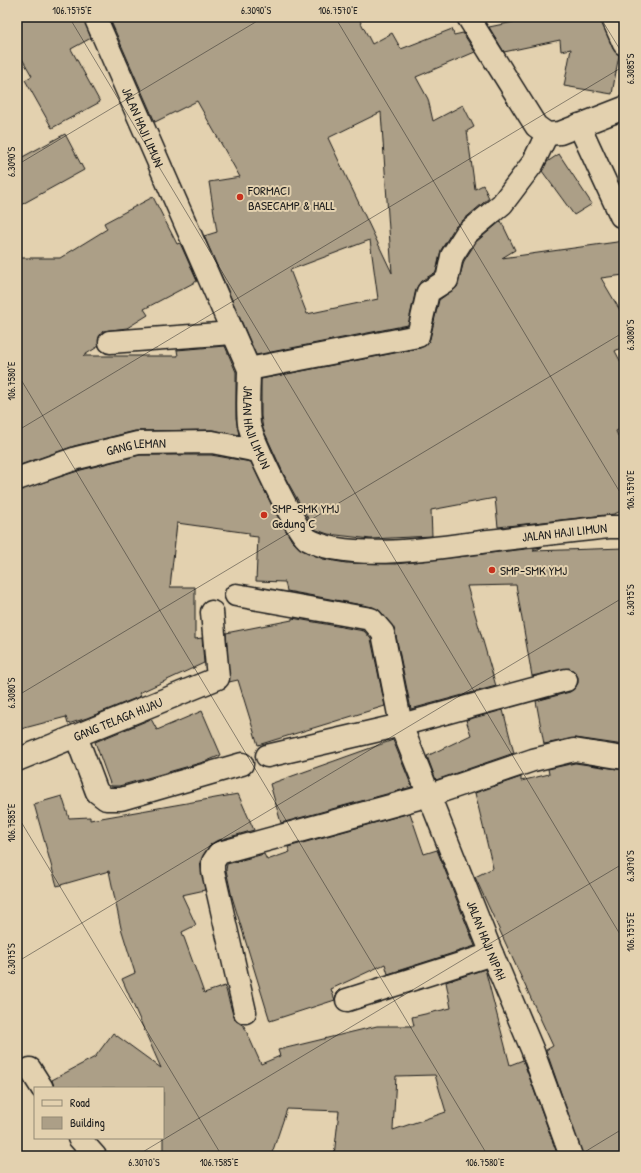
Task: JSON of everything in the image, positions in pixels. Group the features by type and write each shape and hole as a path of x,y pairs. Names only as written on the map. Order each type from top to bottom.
{"street":[{"name":"JALAN HAJI LIMUN","path":"95,17 249,369 249,424 258,451 279,488 295,523 306,538 321,544 352,551 409,550 609,527 624,527"},
{"path":"468,17 536,126 546,134 560,133 624,108"},
{"path":"612,17 624,44"},
{"path":"579,125 621,216"},
{"path":"249,369 418,336 428,292 447,280 452,256 466,234 502,204 533,163 546,134"},
{"path":"110,342 232,333"},
{"name":"GANG LEMAN","path":"17,479 77,458 138,443 212,442 258,451"},
{"name":"JALAN HAJI NIPAH","path":"236,595 371,619 383,634 402,725 492,954 532,1049 571,1156"},
{"name":"GANG TELAGA HIJAU","path":"17,760 218,678 212,612"},
{"path":"267,756 402,725 566,680"},
{"path":"76,736 97,792 106,799 121,799 242,764"},
{"path":"245,1012 213,872 213,862 219,853 430,795 533,760 574,750 624,758"},
{"path":"346,1000 492,954"},
{"path":"30,1070 41,1087"},
{"path":"80,1139 95,1156"}],"building":[{"path":"17,17 83,17 91,38 71,49 100,102 52,128 25,80 32,76 17,50"},
{"path":"109,17 358,17 372,44 392,33 401,49 452,29 454,35 463,33 475,52 416,77 428,99 433,121 463,105 474,127 467,131 475,189 483,185 489,198 455,227 441,250 436,272 421,281 416,289 408,325 256,355 204,236 217,232 209,182 240,177 197,101 155,122","holes":["381,112 392,273 328,138","370,240 378,299 307,314 290,270"]},
{"path":"538,17 600,17 613,49 619,55 612,94 564,86 571,49 561,51 560,40 504,52 489,27"},
{"path":"65,134 84,170 17,207 17,160"},
{"path":"559,154 592,204 574,215 542,171 547,162"},
{"path":"153,197 177,244 180,243 197,281 144,309 148,315 127,328 103,331 99,337 99,346 83,356 178,356 177,350 225,346 236,372 236,418 239,435 212,430 135,431 74,446 17,466 17,258 60,258 107,229 104,223"},
{"path":"501,221 515,250 502,258 624,241 624,275 601,278 624,317 624,346 615,351 624,368 624,427 616,431 624,450 624,510 614,514 498,527 495,498 431,510 432,536 371,539 328,534 314,529 286,479 263,429 261,416 261,379 420,348 426,345 430,339 439,300 457,287 464,261 476,242"},
{"path":"140,455 211,455 251,462 274,510 292,541 302,550 323,559 346,563 396,564 543,547 533,551 624,548 624,745 576,738 544,744 536,701 570,692 578,683 578,677 574,671 569,668 532,676 516,585 467,586 496,686 411,709 395,631 380,611 373,607 287,591 285,582 256,581 258,537 249,536 249,533 177,523 170,587 195,587 195,639 202,638 204,663 139,693 141,696 87,718 68,724 66,717 17,730 17,491 81,470"},
{"path":"292,618 364,631 371,639 385,706 258,745 238,680 229,682 226,633 292,620"},
{"path":"503,710 514,753 436,780 427,756 471,735 466,720"},
{"path":"202,711 221,755 207,761 119,786 111,786 95,742 151,719 157,730"},
{"path":"393,740 412,787 281,823 270,784"},
{"path":"575,763 624,770 624,1156 583,1156 546,1050 553,1046 475,877 493,868 475,793 521,777 521,781 549,774 548,769"},
{"path":"238,794 254,830 216,841 209,846 200,862 205,890 182,895 196,925 182,932 204,993 225,986 233,1015 236,1021 244,1026 261,1064 280,1056 278,1050 377,1026 414,1026 412,1017 451,1008 446,982 485,969 510,1065 523,1060 558,1156 334,1156 339,1111 287,1109 271,1156 163,1156 164,1087 54,1087 52,1080 95,1057 113,1033 161,1068 122,979 135,973 121,928 109,871 57,886 34,804 62,796 69,818 90,817 90,820","holes":["435,1075 446,1112 393,1130 396,1076"]},
{"path":"410,813 424,854 437,850 475,946 388,974 385,964 331,989 335,1000 270,1021 232,897 226,870 227,864 264,854 267,860 290,852 288,847"}],"place":[{"name":"FORMACI BASECAMP & HALL","path":"240,197"},
{"name":"SMP-SMK YMJ Gedung C","path":"264,515"},
{"name":"SMP-SMK YMJ","path":"492,570"}]}
